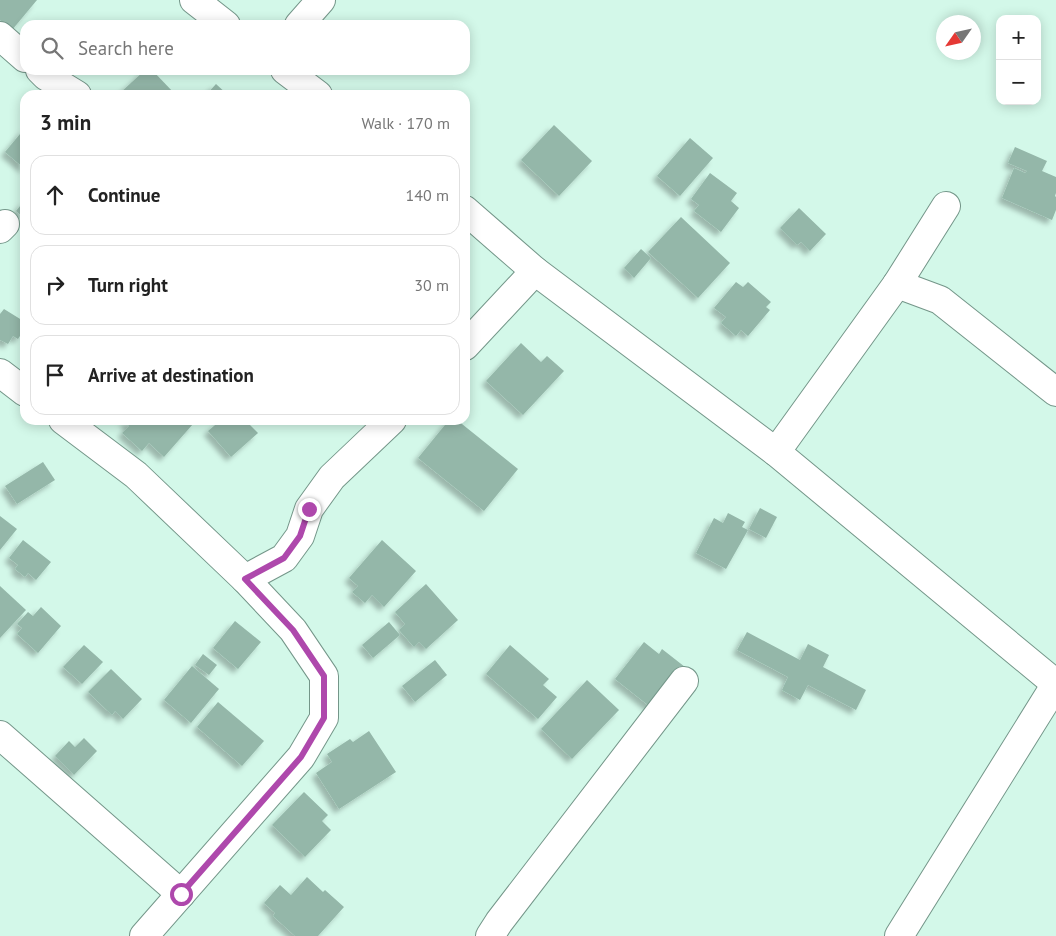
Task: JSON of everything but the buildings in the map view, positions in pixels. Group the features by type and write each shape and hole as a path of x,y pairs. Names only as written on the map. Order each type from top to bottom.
{"street":[{"path":"194,0 220,20"},
{"path":"303,20 321,0"},
{"path":"0,36 20,54"},
{"path":"45,75 69,90"},
{"path":"292,75 311,90"},
{"path":"776,452 897,284 946,206"},
{"path":"470,214 535,272 776,452 1056,684 899,936"},
{"path":"470,341 535,272"},
{"path":"897,284 940,300 1056,392"},
{"path":"0,373 20,388"},
{"path":"70,425 136,475 245,579 293,630 324,676 324,718 301,757 144,936"},
{"path":"245,579 284,558 300,536 309,509 332,477 387,425"},
{"path":"490,936 684,681"},
{"path":"0,735 181,894"}],"route":[{"path":"181,894 301,757 324,718 324,676 293,630 245,579 284,558 300,536 309,509"}]}
